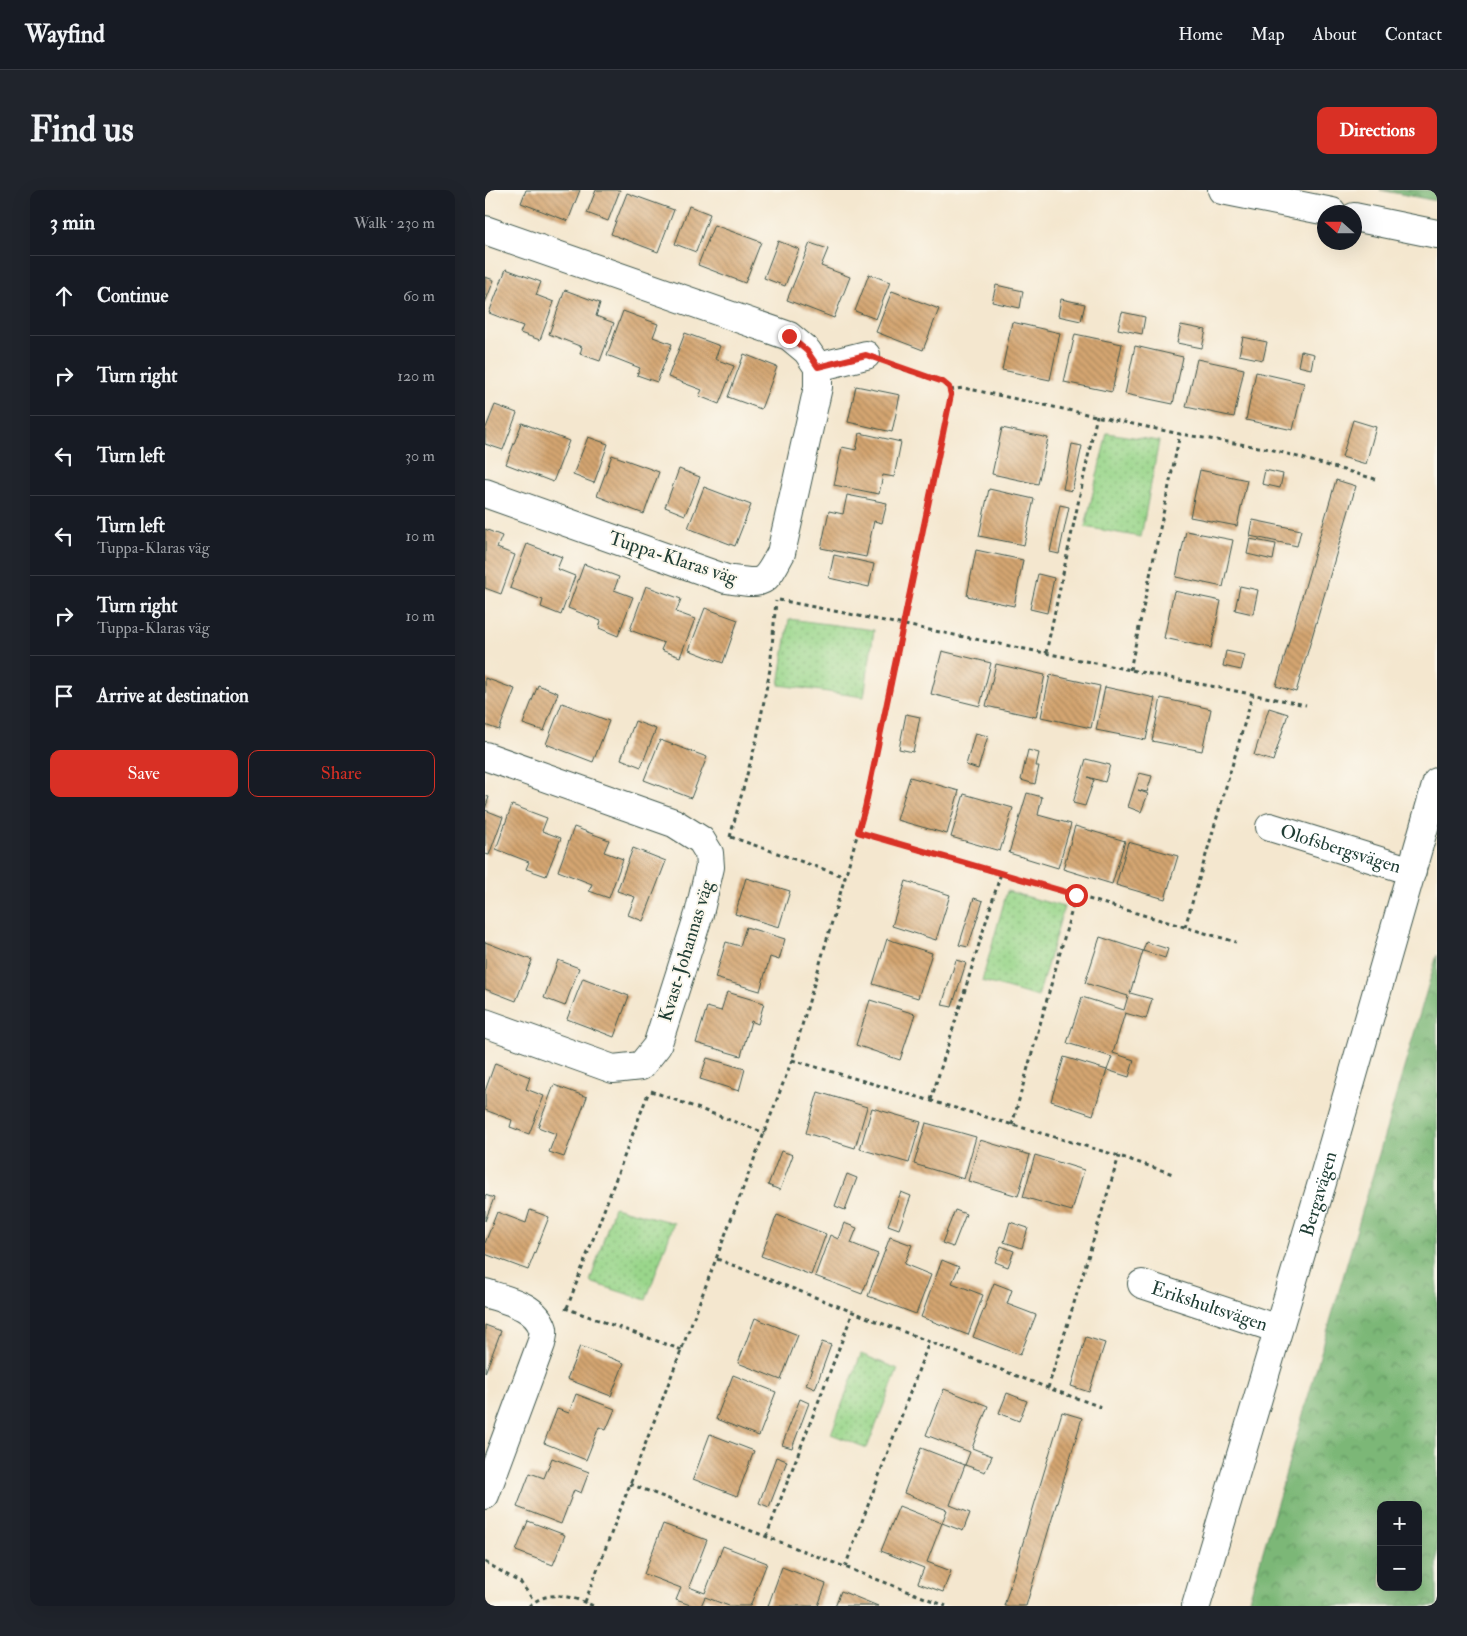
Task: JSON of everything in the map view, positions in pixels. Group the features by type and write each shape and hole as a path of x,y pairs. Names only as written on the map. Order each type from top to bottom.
{"street":[{"path":"1222,190 1317,209"},
{"path":"1362,218 1437,234"},
{"path":"485,230 789,336 807,351 818,367 866,355"},
{"name":"Tuppa-Klaras väg","path":"485,493 726,579 756,583 769,576 781,553 818,387 818,367"},
{"name":"Kvast-Johannas väg","path":"485,756 675,823 701,840 709,852 710,868 699,914 657,1046 641,1066 613,1069 485,1023"},
{"name":"Bergavägen","path":"1197,1606 1324,1176 1437,782"},
{"name":"Olofsbergsvägen","path":"1270,827 1411,871"},
{"name":"Erikshultsvägen","path":"1142,1284 1278,1328"},
{"path":"485,1293 526,1308 538,1318 543,1330 541,1344 485,1495"}],"path":[{"path":"585,1602 792,1060 865,808 951,395 949,387 943,382 866,355"},
{"path":"950,390 963,388 975,390 1180,434 1270,449 1375,479"},
{"path":"1046,653 1097,415"},
{"path":"1130,670 1180,434"},
{"path":"845,877 731,836 757,738 770,669 776,600 1306,705"},
{"path":"1185,927 1253,694"},
{"path":"858,832 1236,942"},
{"path":"931,1100 1001,873"},
{"path":"1012,1125 1076,895"},
{"path":"792,1060 1119,1156 1173,1174"},
{"path":"682,1350 567,1308 649,1091 765,1133"},
{"path":"1048,1388 1119,1156"},
{"path":"717,1259 1104,1408"},
{"path":"766,1537 853,1312"},
{"path":"845,1567 929,1342"},
{"path":"630,1484 946,1606"},
{"path":"485,1562 521,1583 535,1601"},
{"path":"529,1606 535,1601 552,1595 573,1597 593,1606"}],"green space":[{"path":"1380,190 1437,190 1437,201"},
{"path":"1107,433 1159,441 1141,537 1085,527"},
{"path":"789,619 874,630 864,697 779,685"},
{"path":"1007,891 1064,907 1038,997 982,981"},
{"path":"1437,955 1437,1606 1247,1606"},
{"path":"614,1207 674,1223 646,1300 590,1282"},
{"path":"861,1354 898,1369 867,1448 831,1434"}],"building":[{"path":"526,190 580,190 568,221 521,203"},
{"path":"596,190 620,190 608,221 587,213"},
{"path":"627,193 674,210 658,252 611,234"},
{"path":"689,206 710,214 696,252 675,244"},
{"path":"714,225 761,242 745,283 698,265"},
{"path":"778,241 799,249 785,286 764,278"},
{"path":"810,243 828,249 821,266 850,277 834,318 787,300"},
{"path":"506,269 541,282 536,295 554,302 540,340 520,333 523,326 489,313"},
{"path":"869,274 890,282 876,319 855,311"},
{"path":"485,277 494,280 485,303"},
{"path":"996,285 1023,291 1020,308 992,302"},
{"path":"565,290 600,303 596,316 614,323 600,361 580,354 582,347 549,334"},
{"path":"892,291 939,309 923,350 876,332"},
{"path":"1061,299 1085,304 1081,321 1058,316"},
{"path":"623,311 658,324 653,337 672,344 657,382 637,375 640,368 607,355"},
{"path":"1122,312 1145,317 1142,334 1118,329"},
{"path":"1012,322 1060,333 1050,380 1002,370"},
{"path":"1181,325 1206,330 1202,348 1177,343"},
{"path":"685,333 720,346 715,359 734,366 719,404 699,396 702,390 668,377"},
{"path":"1075,334 1122,344 1112,392 1064,382"},
{"path":"1243,337 1267,342 1263,360 1239,355"},
{"path":"1135,346 1183,357 1173,404 1125,394"},
{"path":"1301,351 1314,354 1311,369 1298,366"},
{"path":"744,354 777,367 761,409 728,397"},
{"path":"1197,359 1244,369 1234,417 1186,407"},
{"path":"1256,372 1304,383 1293,430 1246,420"},
{"path":"856,386 900,395 892,432 848,422"},
{"path":"495,405 517,413 503,450 485,444 485,430"},
{"path":"1353,420 1376,427 1366,464 1342,457"},
{"path":"522,423 569,441 553,482 506,464"},
{"path":"1002,428 1048,438 1038,484 992,474"},
{"path":"860,433 901,442 894,477 883,475 879,494 834,485 842,447 856,450"},
{"path":"588,437 608,444 594,483 573,475"},
{"path":"1072,444 1082,446 1072,491 1063,489"},
{"path":"612,455 659,472 644,514 597,496"},
{"path":"679,469 700,477 685,515 665,507"},
{"path":"1200,470 1247,480 1237,526 1190,517"},
{"path":"1265,470 1283,474 1280,488 1262,484"},
{"path":"1336,480 1356,486 1296,692 1276,686"},
{"path":"704,487 751,505 735,546 688,528"},
{"path":"989,489 1034,499 1024,545 979,536"},
{"path":"847,495 887,503 882,523 874,521 866,557 821,548 829,511 843,514"},
{"path":"1060,505 1069,507 1059,554 1050,552"},
{"path":"1253,520 1301,530 1297,546 1250,536"},
{"path":"485,529 502,536 497,548 515,555 501,594 485,588"},
{"path":"1186,531 1233,540 1223,587 1176,577"},
{"path":"1250,539 1276,544 1273,560 1247,554"},
{"path":"527,544 562,557 557,569 575,576 561,615 541,607 543,600 510,588"},
{"path":"976,550 1023,560 1014,606 967,596"},
{"path":"834,555 874,564 869,587 829,578"},
{"path":"584,564 619,577 614,590 633,597 618,636 599,628 601,621 568,608"},
{"path":"1038,574 1054,578 1047,613 1030,609"},
{"path":"646,586 681,599 676,612 695,619 680,657 661,650 664,643 630,630"},
{"path":"1240,586 1258,590 1253,614 1235,610"},
{"path":"1174,591 1221,601 1211,648 1164,638"},
{"path":"705,608 738,620 723,663 689,650"},
{"path":"942,651 991,663 980,706 931,694"},
{"path":"1226,651 1245,655 1241,670 1223,666"},
{"path":"996,664 1045,675 1036,717 986,706"},
{"path":"1050,675 1100,686 1091,728 1041,717"},
{"path":"485,678 515,689 499,730 485,725"},
{"path":"538,685 558,693 544,731 523,724"},
{"path":"1105,687 1155,698 1146,740 1096,730"},
{"path":"1161,698 1211,709 1202,751 1152,741"},
{"path":"562,703 609,721 593,762 546,744"},
{"path":"1269,708 1288,714 1273,761 1254,755"},
{"path":"906,714 920,717 913,752 899,749"},
{"path":"635,721 656,729 641,767 621,759"},
{"path":"975,733 988,736 978,769 966,765"},
{"path":"660,740 707,757 691,798 644,780"},
{"path":"1028,750 1039,753 1036,766 1039,766 1035,784 1021,780"},
{"path":"1086,759 1110,765 1105,782 1088,777 1094,780 1085,806 1073,803"},
{"path":"1139,773 1152,776 1147,792 1138,790 1148,794 1141,812 1128,807"},
{"path":"910,777 959,791 947,834 897,820"},
{"path":"1027,793 1042,797 1038,815 1071,824 1058,868 1009,853"},
{"path":"964,794 1013,808 1000,851 951,837"},
{"path":"485,796 489,797 485,809"},
{"path":"512,805 547,818 542,831 561,838 546,876 526,869 529,862 496,849"},
{"path":"485,810 503,817 489,855 485,854"},
{"path":"1075,826 1125,841 1112,884 1063,869"},
{"path":"574,827 609,840 604,852 623,859 609,898 589,891 592,884 558,871"},
{"path":"1128,842 1178,856 1165,899 1116,885"},
{"path":"633,848 666,861 643,921 628,915 635,897 617,891"},
{"path":"746,878 790,891 779,927 735,914"},
{"path":"906,881 950,895 936,940 892,926"},
{"path":"974,898 983,901 968,947 959,945"},
{"path":"746,927 785,939 779,960 770,957 760,991 715,978 726,942 740,946"},
{"path":"1100,937 1143,951 1130,993 1152,999 1146,1019 1125,1013 1113,1053 1134,1060 1129,1077 1107,1070 1112,1057 1067,1043 1082,997 1124,1010 1128,996 1085,983"},
{"path":"887,939 932,953 918,998 873,984"},
{"path":"485,942 532,960 516,1001 485,989"},
{"path":"1146,942 1168,949 1165,958 1143,951"},
{"path":"558,960 579,968 565,1006 544,998"},
{"path":"956,960 966,963 952,1007 942,1005"},
{"path":"583,978 629,996 614,1037 567,1019"},
{"path":"727,992 764,1003 758,1024 751,1021 741,1056 696,1043 707,1007 721,1011"},
{"path":"870,1000 915,1014 900,1060 856,1045"},
{"path":"1064,1057 1107,1070 1093,1115 1051,1101"},
{"path":"707,1058 745,1069 739,1091 700,1079"},
{"path":"495,1063 530,1077 526,1089 544,1096 529,1134 510,1127 512,1120 485,1110 485,1091"},
{"path":"554,1085 587,1097 564,1157 549,1152 556,1134 538,1127"},
{"path":"818,1092 867,1107 855,1148 806,1133"},
{"path":"872,1108 921,1122 909,1163 860,1149"},
{"path":"926,1123 976,1137 964,1179 914,1164"},
{"path":"980,1140 1030,1155 1018,1196 968,1181"},
{"path":"781,1151 793,1155 780,1190 768,1185"},
{"path":"1035,1155 1084,1170 1072,1211 1023,1197"},
{"path":"847,1174 857,1178 845,1210 835,1206"},
{"path":"901,1192 911,1196 899,1229 888,1225"},
{"path":"485,1195 494,1198 485,1221"},
{"path":"530,1210 549,1217 528,1270 485,1254 485,1243 497,1212 526,1223"},
{"path":"955,1210 966,1214 953,1247 942,1243"},
{"path":"777,1215 826,1234 811,1275 761,1256"},
{"path":"1010,1222 1028,1228 1022,1248 1004,1242"},
{"path":"844,1223 857,1228 851,1243 878,1254 862,1294 815,1276 830,1235 838,1239"},
{"path":"890,1237 912,1245 904,1264 931,1275 916,1314 868,1296"},
{"path":"1001,1246 1014,1251 1008,1267 995,1262"},
{"path":"942,1260 959,1267 952,1283 983,1295 968,1335 921,1317"},
{"path":"994,1283 1012,1290 1007,1304 1036,1315 1020,1355 973,1337"},
{"path":"755,1318 798,1335 781,1380 738,1363"},
{"path":"485,1325 501,1331 485,1373"},
{"path":"1086,1337 1105,1343 1089,1392 1071,1386"},
{"path":"822,1342 831,1345 815,1389 806,1385"},
{"path":"580,1346 624,1363 611,1396 567,1379"},
{"path":"733,1375 776,1392 759,1436 716,1419"},
{"path":"944,1389 988,1406 972,1448 992,1456 985,1472 965,1465 970,1452 926,1435"},
{"path":"1007,1393 1027,1401 1019,1421 999,1413"},
{"path":"576,1394 615,1409 606,1430 599,1427 586,1460 544,1443 557,1409 569,1413"},
{"path":"800,1399 809,1403 792,1448 782,1445"},
{"path":"1062,1412 1082,1418 1026,1606 1004,1606"},
{"path":"710,1434 754,1451 737,1496 693,1479"},
{"path":"921,1448 965,1465 950,1505 970,1513 963,1531 942,1523 947,1510 904,1493"},
{"path":"776,1457 787,1461 769,1507 759,1503"},
{"path":"552,1458 589,1472 581,1493 574,1490 561,1524 517,1507 530,1473 544,1478"},
{"path":"899,1506 942,1523 927,1562 951,1571 943,1592 918,1583 924,1568 881,1551"},
{"path":"528,1521 565,1535 553,1565 516,1551"},
{"path":"663,1524 707,1540 689,1587 705,1593 723,1546 767,1563 750,1606 729,1606 705,1597 701,1606 693,1606 676,1600 681,1588 644,1574"},
{"path":"782,1567 826,1584 818,1606 768,1606"},
{"path":"841,1591 878,1606 835,1606"}],"route":[{"path":"789,336 807,351 818,367 866,355 943,382 949,387 951,395 865,808 858,832 1076,895"}]}
